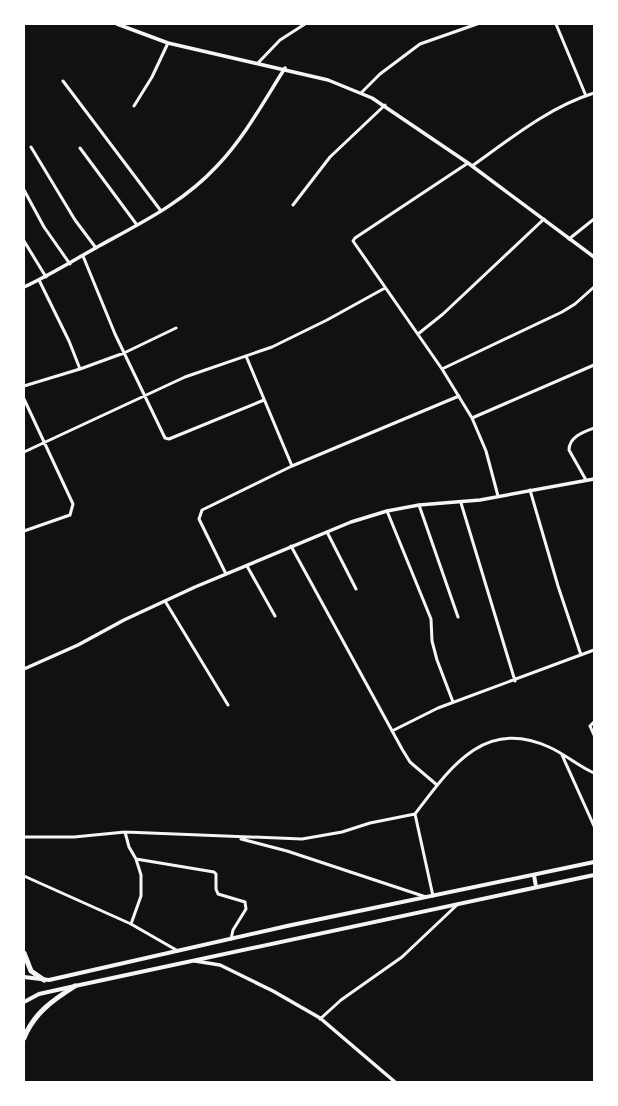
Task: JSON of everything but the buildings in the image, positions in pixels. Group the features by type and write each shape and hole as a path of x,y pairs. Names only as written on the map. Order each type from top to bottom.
{"highway":[{"path":"24,952 31,971 44,980"},
{"path":"24,952 24,968"},
{"path":"24,1038 31,1024 40,1012 56,998 75,986"}],"main road":[{"path":"24,977 44,980 594,862"},
{"path":"534,875 536,887"},
{"path":"24,1002 39,994 594,875"}],"street":[{"path":"117,24 168,43 285,68 328,80 361,93 385,105 468,163 594,257"},
{"path":"258,63 280,40 305,24"},
{"path":"361,93 380,74 420,44 477,24"},
{"path":"556,24 586,96"},
{"path":"134,106 152,77 168,43"},
{"path":"24,287 70,264 161,211 197,186 222,161 285,68"},
{"path":"63,81 161,211"},
{"path":"472,166 546,115 594,93"},
{"path":"293,205 330,157 385,105"},
{"path":"31,147 75,220 96,248"},
{"path":"80,148 137,225"},
{"path":"468,163 354,240 354,244 442,369 472,418 486,451 498,496"},
{"path":"24,190 44,227 70,264"},
{"path":"418,334 443,314 544,219"},
{"path":"569,239 594,219"},
{"path":"24,241 46,276"},
{"path":"83,256 124,353 162,434 167,439 264,400"},
{"path":"39,280 69,341 80,369"},
{"path":"442,369 562,312 575,304 594,287"},
{"path":"24,452 44,441 185,377 272,347 385,288"},
{"path":"24,386 80,369 124,353 176,328"},
{"path":"246,356 292,466"},
{"path":"472,418 594,365"},
{"path":"226,574 200,519 202,510 292,466 459,396"},
{"path":"24,399 73,504 70,515 24,531"},
{"path":"586,480 569,450 569,446 571,441 583,432 594,428"},
{"path":"24,670 165,601 291,546 351,522 387,511 419,505 461,503 594,479"},
{"path":"530,490 558,586 581,655"},
{"path":"461,503 515,681"},
{"path":"419,505 458,617"},
{"path":"387,511 431,619 433,648 453,702"},
{"path":"327,532 356,588"},
{"path":"291,546 410,762 437,785"},
{"path":"247,566 275,616"},
{"path":"165,601 228,705"},
{"path":"392,731 453,702 484,690 515,681 594,650"},
{"path":"594,722 590,726 594,735"},
{"path":"24,837 74,837 125,832 240,838 257,837 302,839 342,832 370,822 415,814 437,785 465,757 482,744 504,737 521,737 535,741 562,754 594,773"},
{"path":"562,754 594,826"},
{"path":"415,814 434,896"},
{"path":"125,832 129,847 136,860 141,879 141,896 131,924"},
{"path":"240,838 287,851 427,897"},
{"path":"136,860 168,863 216,873 216,888 218,894 243,901 246,904 246,909 233,930 231,939"},
{"path":"24,876 131,924 178,951"},
{"path":"320,1019 341,1000 402,957 459,903"},
{"path":"191,961 208,962 220,965 273,991 320,1019 395,1082"}]}
